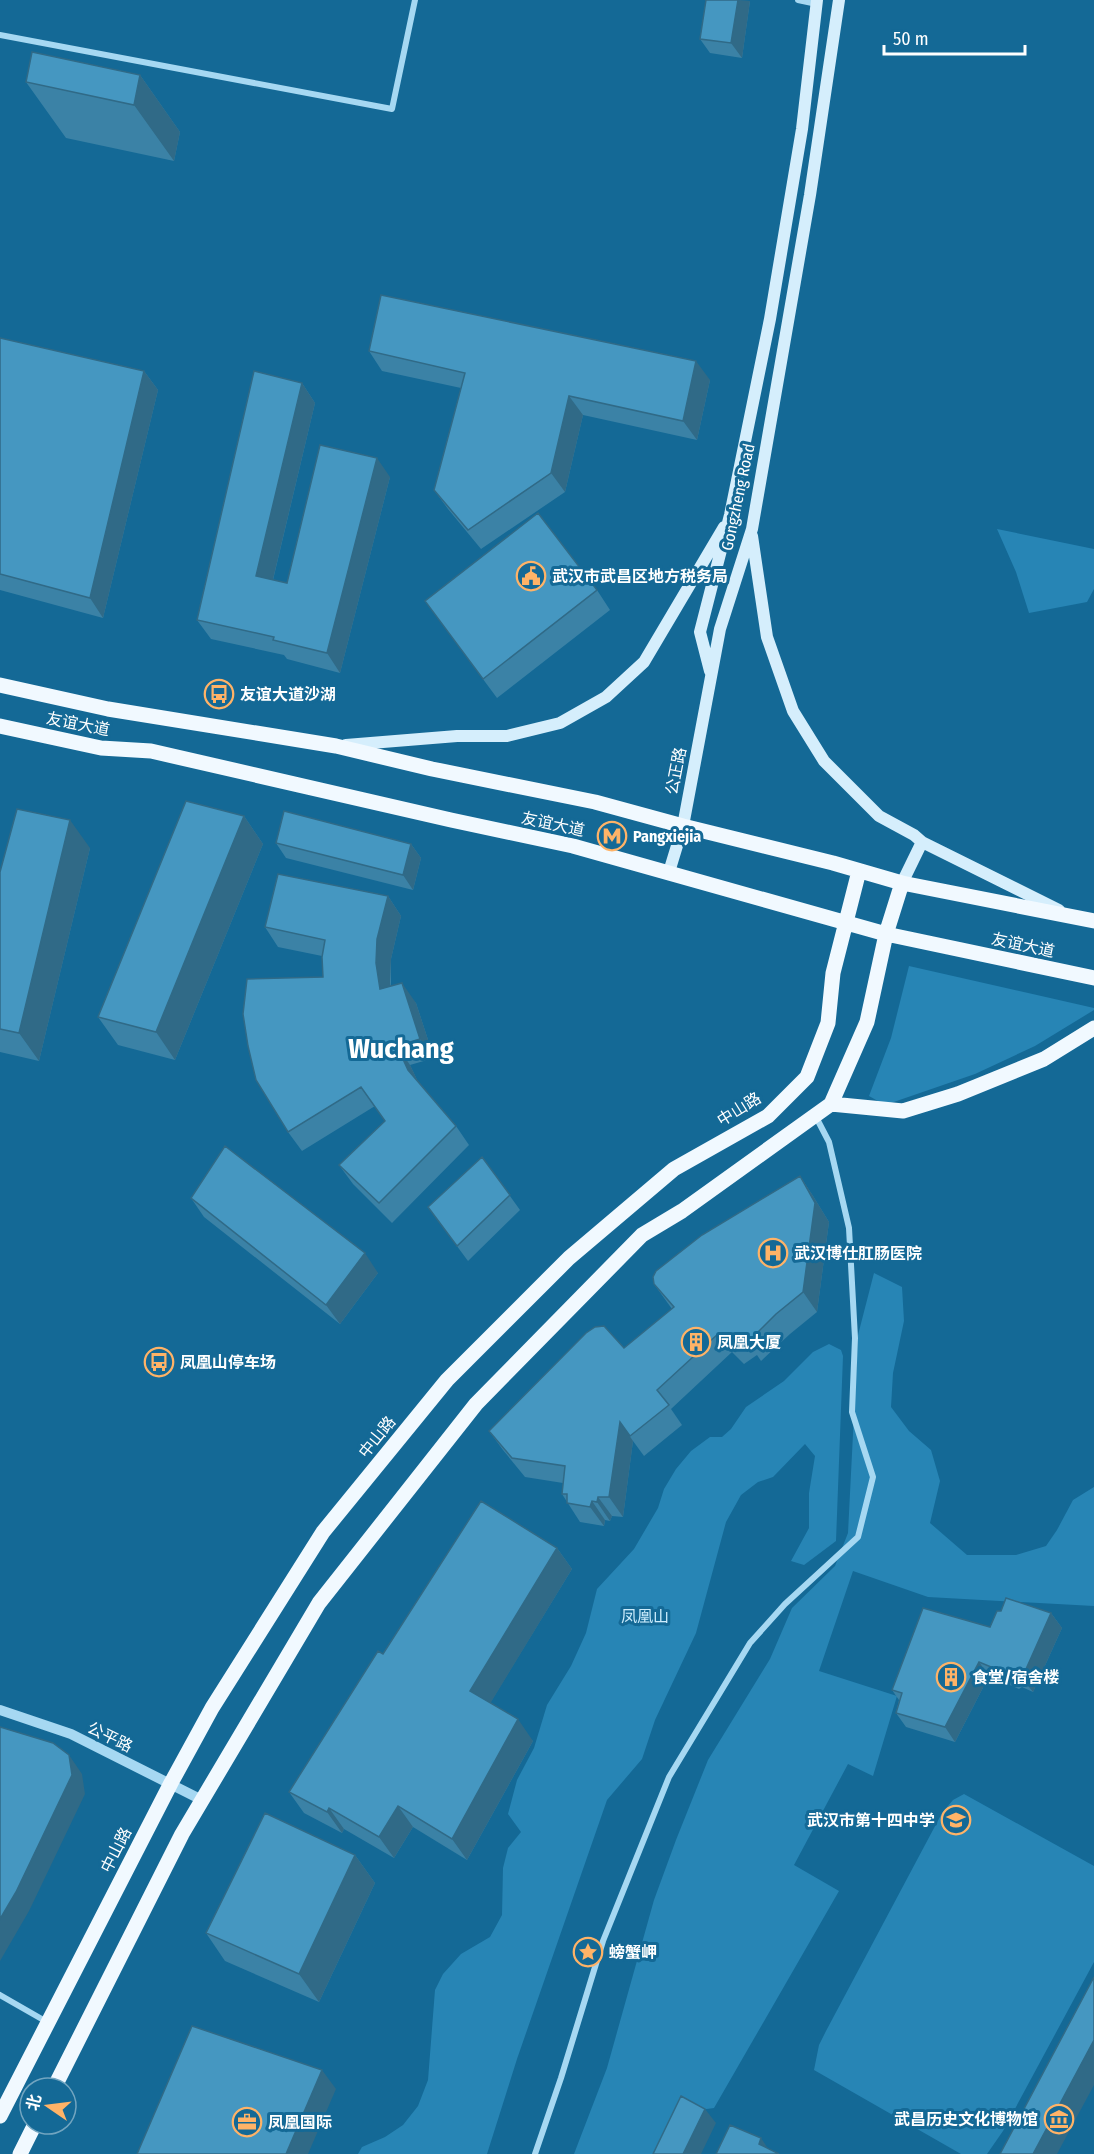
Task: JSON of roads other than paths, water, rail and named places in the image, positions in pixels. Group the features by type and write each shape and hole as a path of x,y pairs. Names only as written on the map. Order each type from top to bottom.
{"main road":[{"name":"Gongzheng Road","path":"711,675 720,629 752,530 810,195 840,0"},
{"name":"Gongzheng Road","path":"711,675 700,632 746,443 780,260 802,129 817,2"},
{"path":"336,746 457,736 507,736 561,723 606,697 644,662 730,515"},
{"path":"752,530 767,637 793,711 824,761 879,816 914,835 922,842 1071,916"},
{"name":"公正路","path":"669,872 683,826 711,675"},
{"name":"友谊大道","path":"0,685 108,709 336,746 432,769 595,802 902,883 1094,921"},
{"name":"友谊大道","path":"0,726 101,748 151,751 573,846 886,934 1094,978"},
{"path":"60,2076 182,1834 319,1603 476,1404 642,1235 682,1211 831,1104 867,1022 886,934 902,883 922,842"},
{"name":"中山路","path":"0,2116 5,2098 212,1708 323,1532 447,1380 569,1257 674,1168 768,1116 807,1077 828,1023 833,973 859,871"},
{"path":"831,1104 903,1111 957,1094 1044,1059 1094,1028"},
{"path":"20,2154 29,2136"}],"street":[{"path":"0,35 392,109 415,0"},
{"path":"798,0 817,2"},
{"path":"535,2154 603,1941 669,1777 750,1643 785,1604 858,1537 873,1477 852,1412 855,1338 849,1228 829,1142 816,1116"},
{"name":"公平路","path":"0,1710 71,1734 202,1800"},
{"path":"0,1995 47,2022"}],"place":[{"name":"武汉市武昌区地方税务局","path":"531,576"},
{"name":"友谊大道沙湖","path":"219,694"},
{"name":"Pangxiejia","path":"612,836"},
{"name":"武汉博仕肛肠医院","path":"773,1253"},
{"name":"凤凰大厦","path":"696,1342"},
{"name":"凤凰山停车场","path":"159,1362"},
{"name":"食堂/宿舍楼","path":"951,1677"},
{"name":"武汉市第十四中学","path":"956,1820"},
{"name":"螃蟹岬","path":"588,1952"},
{"name":"武昌历史文化博物馆","path":"1059,2119"},
{"name":"凤凰国际","path":"247,2122"}],"district":[{"name":"Wuchang","path":"401,1048"}],"park label":[{"name":"凤凰山","path":"645,1616"}]}
